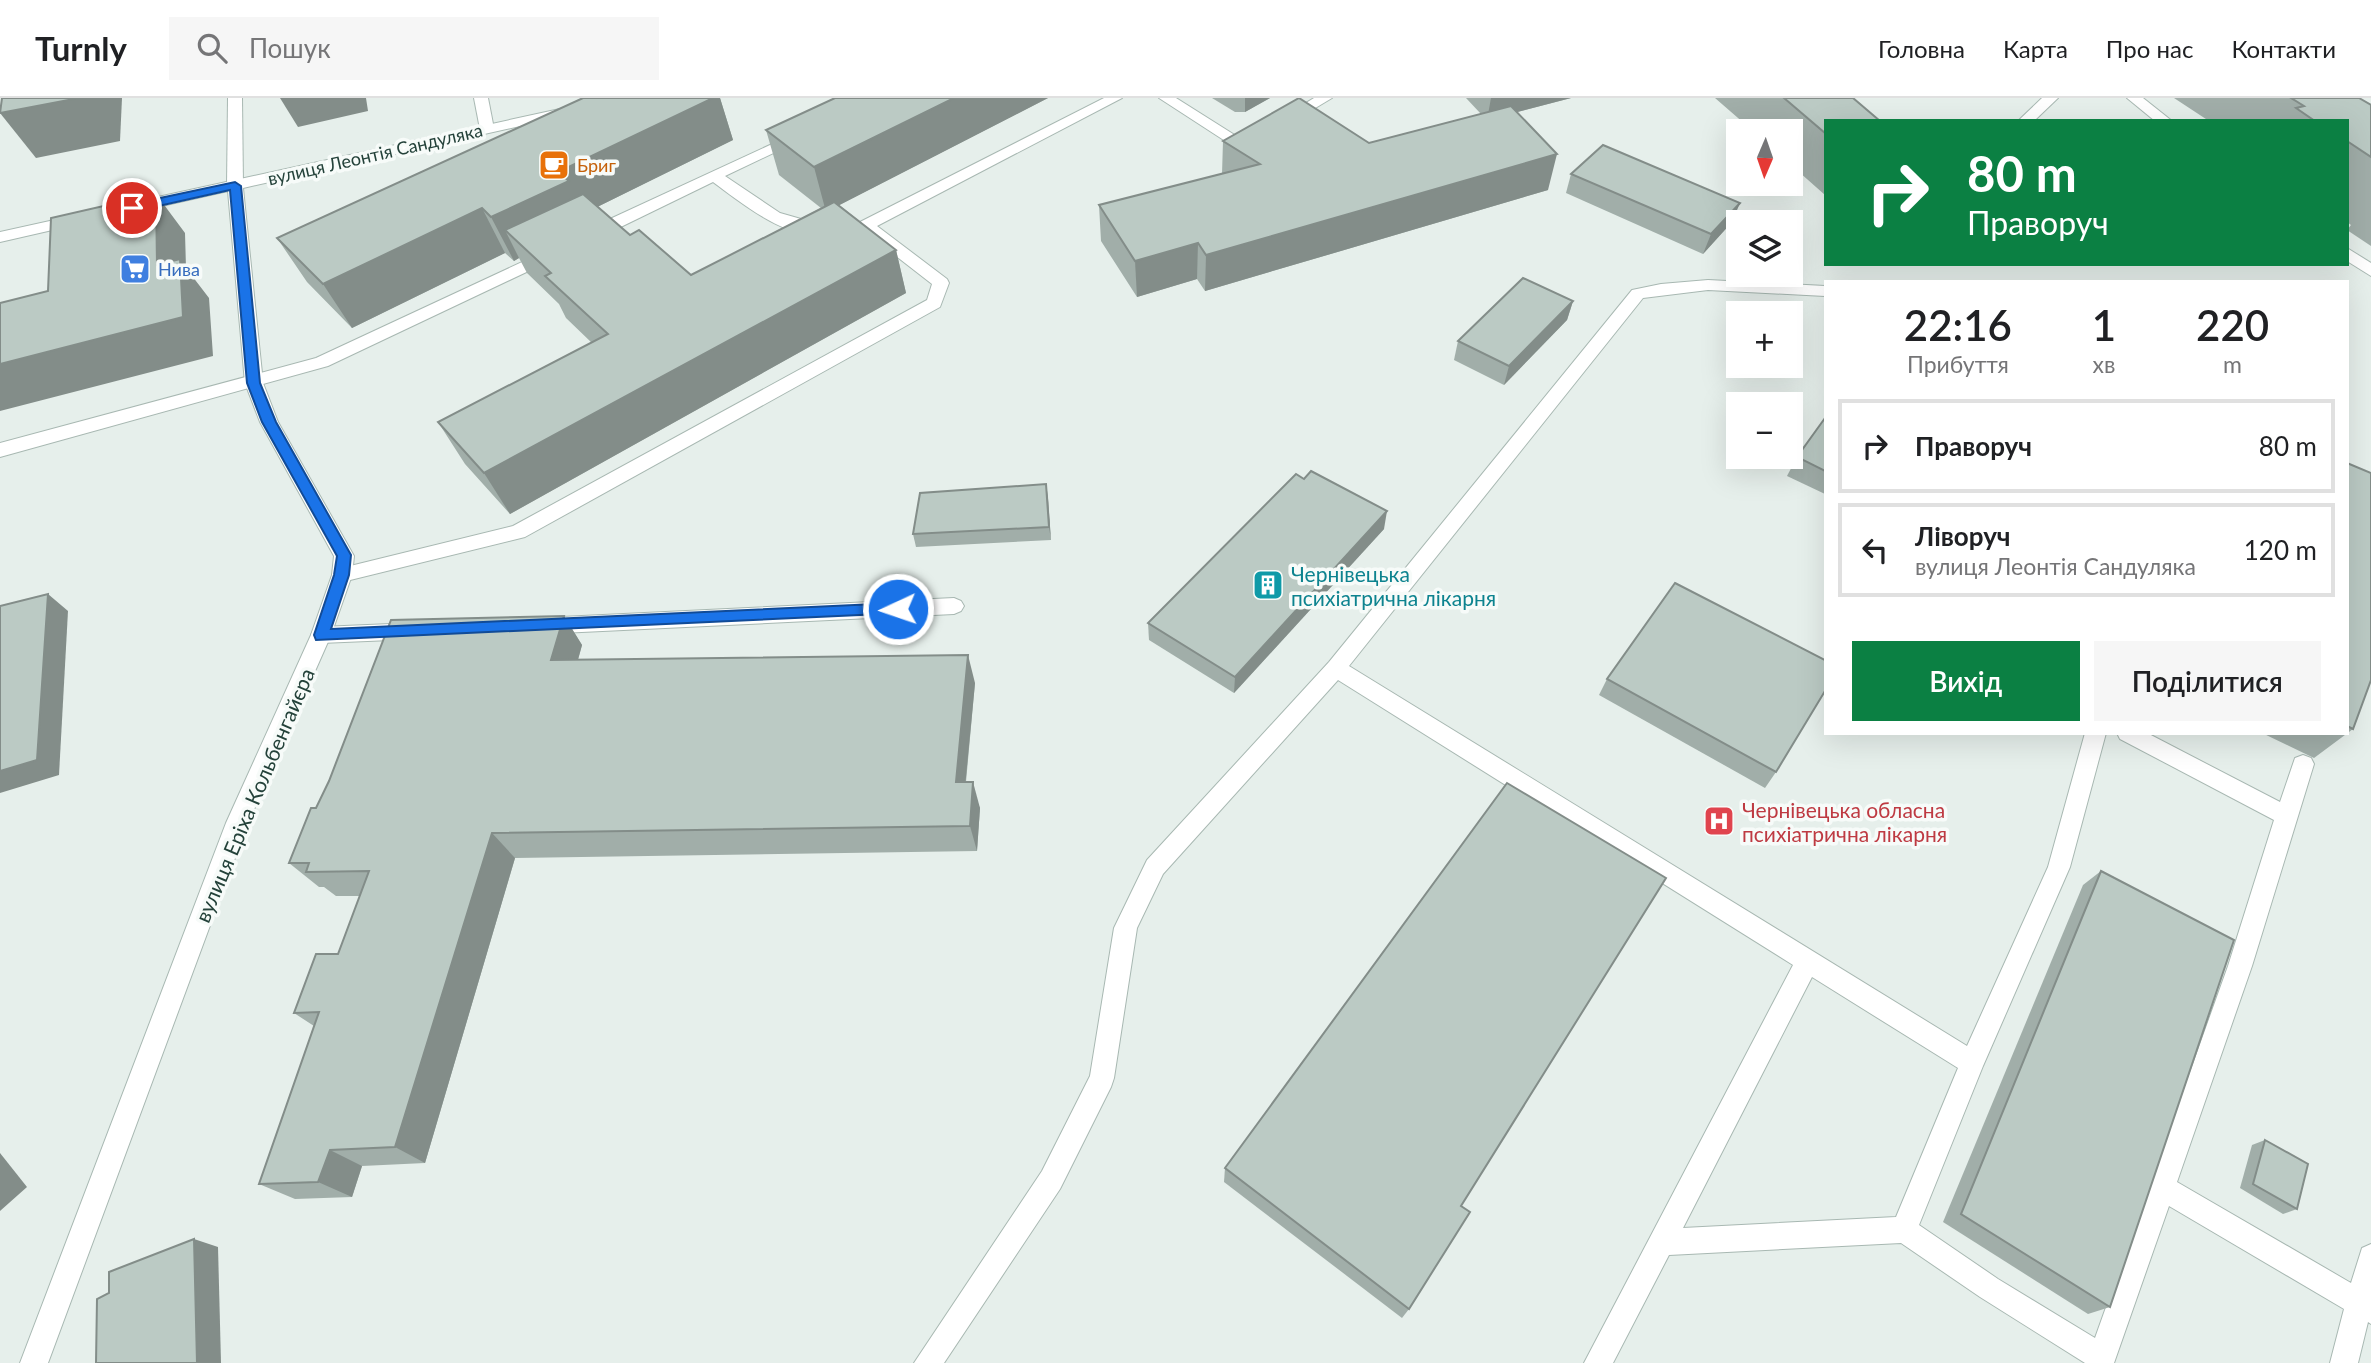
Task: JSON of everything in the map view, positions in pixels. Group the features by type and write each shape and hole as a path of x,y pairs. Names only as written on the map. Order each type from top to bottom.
{"street":[{"name":"вулиця Еріха Кольбенгайєра","path":"34,1363 237,823 321,635 342,575 344,555 269,422 254,383 235,186 235,98"},
{"path":"481,98 487,129"},
{"path":"342,575 518,532 934,303 942,283 860,226 1115,98"},
{"path":"1166,98 1241,145 1325,98"},
{"path":"2027,119 2051,98"},
{"path":"2134,98 2162,119"},
{"name":"вулиця Леонтія Сандуляка","path":"119,211 588,106"},
{"path":"0,450 254,383 322,362 817,126"},
{"path":"715,176 782,222 793,227 827,231"},
{"path":"0,237 92,217"},
{"path":"2349,254 2371,271"},
{"path":"928,1363 1051,1180 1102,1078 1126,928 1155,867 1336,668 1638,294 1673,286 1697,285 1745,285 1824,291"},
{"path":"523,627 954,606"},
{"path":"321,635 429,631"},
{"path":"1336,668 1972,1063"},
{"path":"1904,1230 1972,1063 2059,867 2095,735"},
{"path":"2131,735 2287,816"},
{"path":"1662,1242 1904,1230 2103,1360 2239,966 2303,765"},
{"path":"1598,1363 1808,961"},
{"path":"2161,1186 2365,1307"},
{"path":"2344,1363 2365,1307 2371,1257"}],"building":[{"path":"2,98 79,98 0,113"},
{"path":"583,98 713,98 558,172 569,181 491,217 482,208 323,284 277,238"},
{"path":"835,98 954,98 814,167 766,130"},
{"path":"1299,98 1369,143 1511,106 1557,154 1206,255 1198,243 1135,261 1099,205 1260,164 1223,141"},
{"path":"1784,98 1853,98 1878,119 1824,119 1824,132"},
{"path":"2291,98 2359,98 2371,105 2371,157 2349,142 2349,119 2312,119 2296,108 2304,106"},
{"path":"1603,145 1740,203 1733,210 1726,210 1726,218 1711,234 1571,174"},
{"path":"156,194 157,265 180,259 183,317 0,364 0,303 48,291 51,218"},
{"path":"583,194 630,235 639,230 691,275 834,202 896,250 484,473 438,422 608,334 545,276 551,273 505,230"},
{"path":"1523,278 1573,301 1509,366 1458,341"},
{"path":"1824,419 1824,470 1803,460 1803,449"},
{"path":"2349,464 2371,473 2371,680 2353,729 2349,727"},
{"name":"Чернівецька психіатрична лікарня","path":"1311,471 1387,511 1235,677 1148,623 1296,474 1304,479"},
{"path":"1046,484 1049,527 913,534 920,493"},
{"path":"1675,583 1824,659 1824,693 1776,772 1607,679"},
{"path":"48,594 37,760 0,771 0,606"},
{"path":"564,616 551,660 968,655 956,782 973,782 970,826 492,833 395,1147 330,1150 318,1182 259,1184 319,1012 294,1013 316,954 338,954 369,871 306,872 309,863 289,863 311,808 316,808 329,781 391,620"},
{"path":"1507,783 1666,878 1461,1206 1470,1212 1409,1309 1225,1168"},
{"path":"2101,871 2234,940 2110,1307 1961,1214"},
{"path":"2265,1140 2308,1164 2297,1209 2253,1184"},
{"path":"194,1239 197,1363 96,1363 97,1299 109,1293 109,1272"}],"place":[{"name":"Бриг","path":"554,165"},
{"name":"Нива","path":"135,269"},
{"name":"Чернівецька психіатрична лікарня","path":"1268,585"},
{"name":"Чернівецька обласна психіатрична лікарня","path":"1719,821"}],"route":[{"path":"132,208 235,186 254,383 269,422 344,555 342,575 321,635 898,609"}]}
